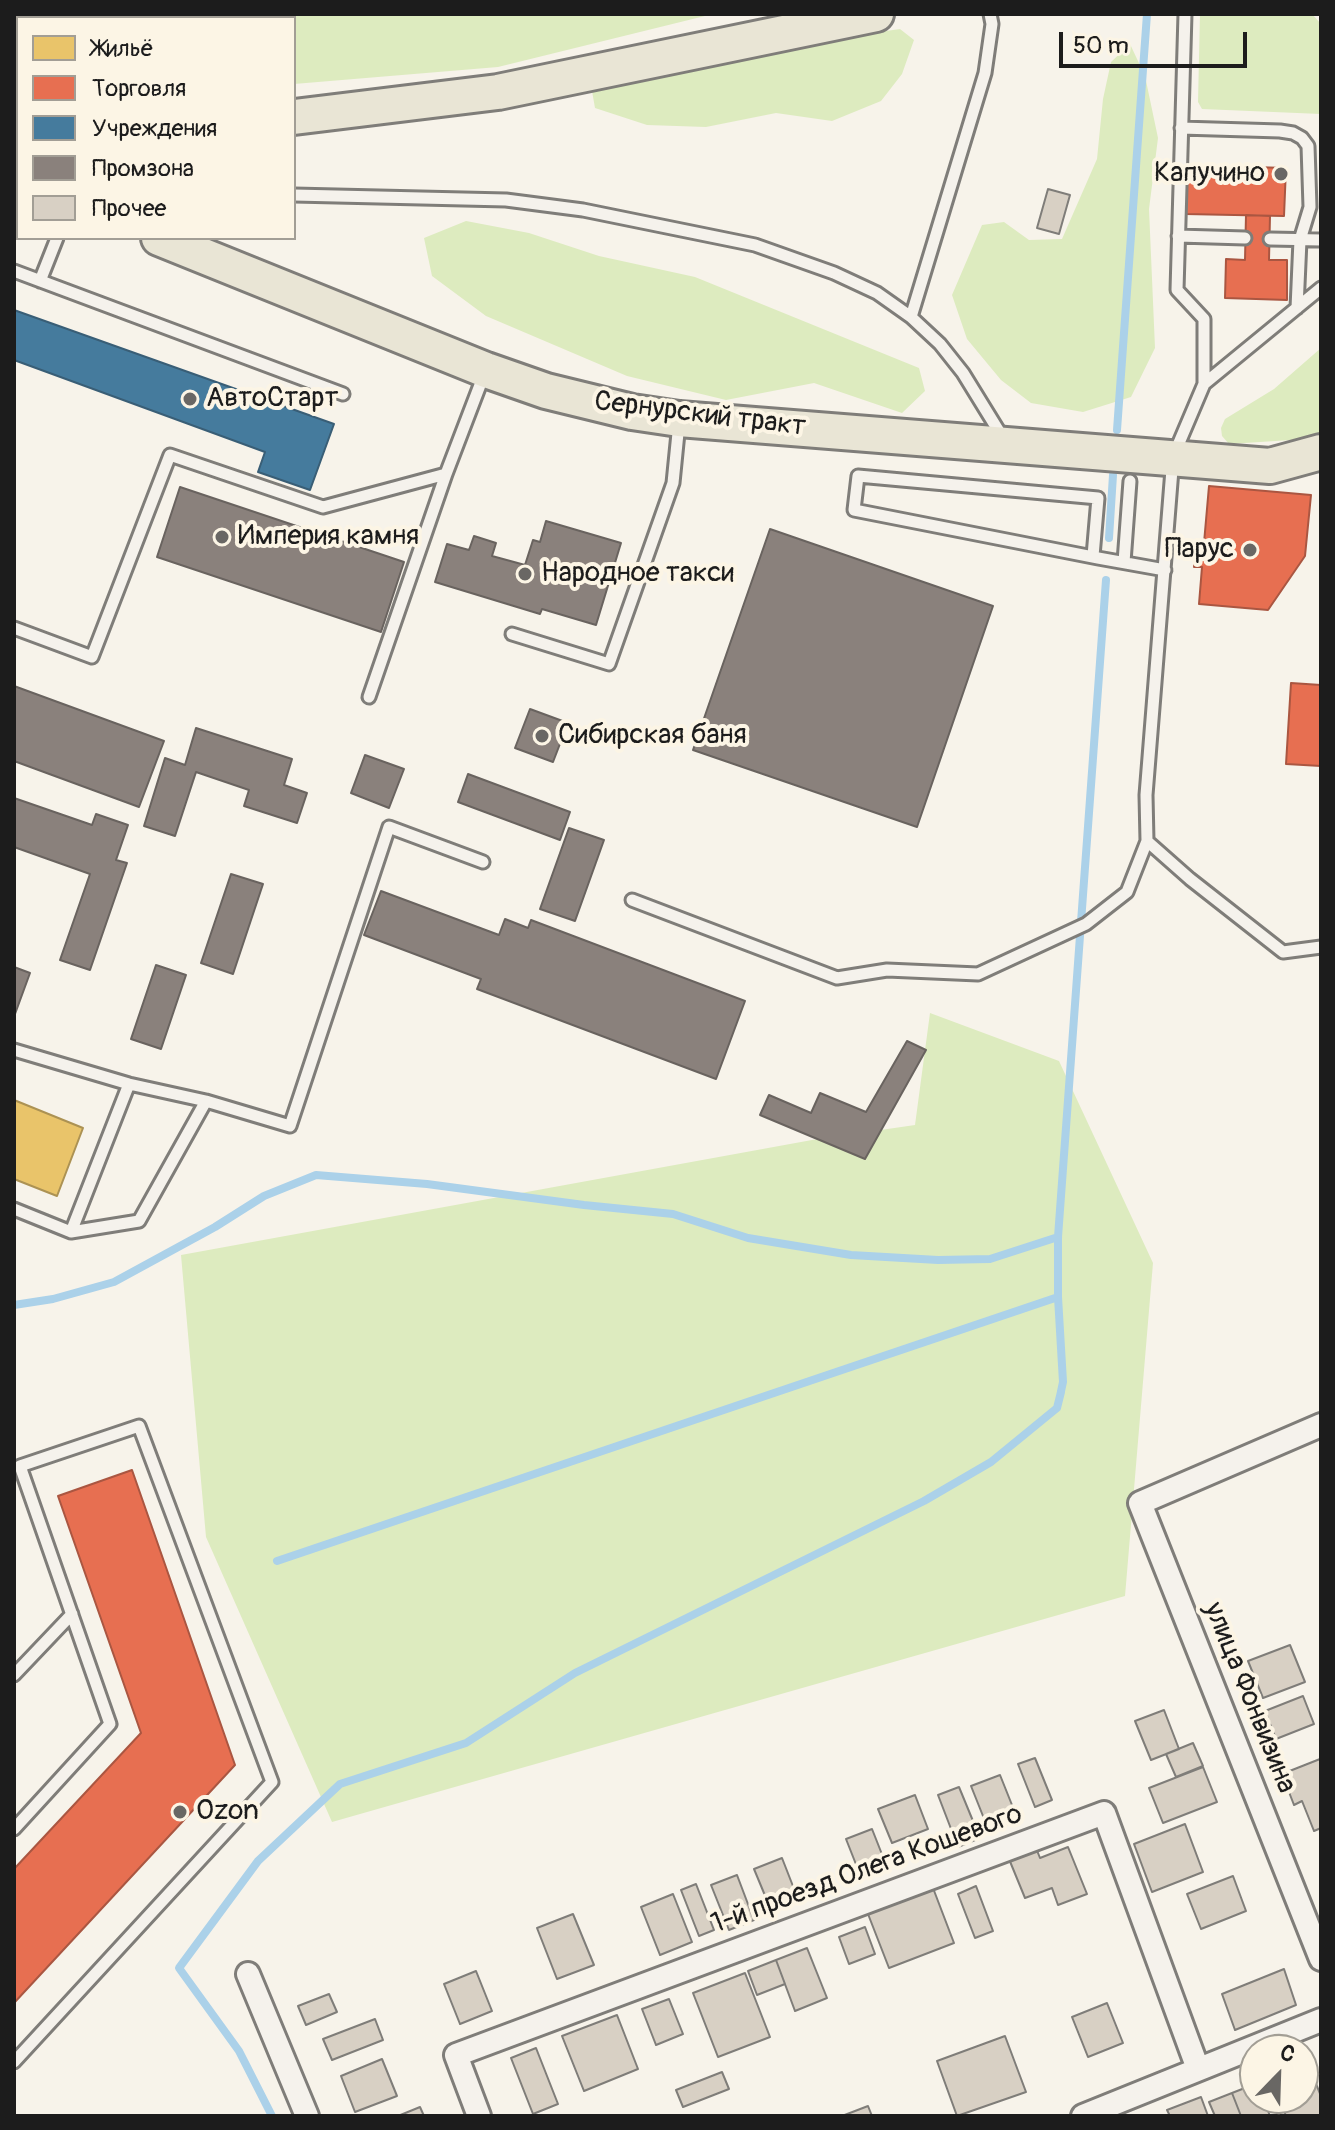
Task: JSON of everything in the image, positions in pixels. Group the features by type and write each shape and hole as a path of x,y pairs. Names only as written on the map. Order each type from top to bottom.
{"main road":[{"path":"296,117 498,92 876,14"},
{"name":"Сернурский тракт","path":"164,240 486,370 585,402 679,419 1270,466 1321,452"},
{"path":"214,240 245,272"}],"street":[{"name":"улица Фонвизина","path":"1321,1425 1140,1503 1321,1959"},
{"name":"1-й проезд Олега Кошевого","path":"479,2116 456,2055 1104,1813 1198,2069"},
{"path":"248,1974 307,2116"},
{"path":"1083,2116 1321,2020"}],"lane":[{"path":"911,317 985,73 992,24 990,14"},
{"path":"632,900 837,978 887,970 978,974 1086,924 1127,892 1147,841 1146,795 1173,457 1204,384 1204,319 1177,290 1185,14"},
{"path":"1181,128 1280,131 1302,138 1308,146 1310,207 1300,240 1297,308"},
{"path":"296,195 506,200 583,210 755,245 834,273 877,293 911,317 940,344 963,373 1007,444"},
{"path":"1178,236 1245,238"},
{"path":"1270,239 1321,240"},
{"path":"40,281 56,240"},
{"path":"14,271 343,394"},
{"path":"1204,384 1321,288"},
{"path":"369,697 446,474 486,370"},
{"path":"512,634 609,664 673,483 679,419"},
{"path":"14,628 92,657 170,455 323,507 446,474"},
{"path":"1093,556 1098,498 858,476 854,510 1165,570"},
{"path":"1124,562 1130,481"},
{"path":"14,1050 290,1126 389,827 483,862"},
{"path":"1147,841 1283,952 1321,947"},
{"path":"71,1232 129,1084"},
{"path":"14,1209 71,1232 139,1221 206,1101"},
{"path":"14,1829 110,1724 20,1466 139,1426 272,1782 14,2062"},
{"path":"14,1675 72,1614"}],"green space":[{"path":"14,14 713,14 498,67 296,84 296,16 16,16 14,76"},
{"path":"1200,14 1312,14 1321,24 1321,114 1202,109 1198,102"},
{"path":"900,29 914,40 902,74 881,101 832,121 776,113 706,127 647,125 595,108 592,91 622,79 671,76 795,44"},
{"path":"1130,44 1145,76 1158,138 1149,209 1155,348 1131,397 1083,412 1031,403 1001,380 967,339 952,295 982,225 1004,222 1029,240 1062,239 1097,159 1103,99 1111,62"},
{"path":"466,221 529,233 599,256 695,277 919,368 925,391 902,413 814,383 726,400 627,376 486,316 432,276 424,238"},
{"path":"1321,348 1321,433 1291,440 1229,444 1222,436 1225,419 1274,389"},
{"path":"930,1013 1059,1061 1153,1263 1125,1596 332,1822 206,1537 181,1255 812,1140 915,1125"}],"building: Жильё":[{"path":"14,1100 83,1128 57,1196 14,1179"}],"building: Торговля":[{"path":"1186,165 1286,168 1284,216 1185,214"},
{"path":"1246,215 1270,216 1269,260 1287,260 1287,300 1225,298 1226,259 1245,260"},
{"name":"Парус","path":"1209,486 1311,495 1305,556 1268,610 1199,604 1202,567 1194,567 1196,542 1204,543"},
{"path":"1291,683 1321,685 1321,766 1286,764"},
{"path":"132,1470 235,1765 14,2003 14,1869 141,1733 58,1496"}],"building: Учреждения":[{"path":"14,310 334,424 310,490 258,472 265,452 14,360"}],"building: Промзона":[{"path":"180,487 404,562 381,632 157,557"},
{"name":"Народное такси","path":"546,521 621,543 596,625 542,609 540,614 435,582 447,544 469,550 474,536 496,543 492,556 525,565 533,540 540,542"},
{"path":"770,529 993,606 917,827 693,750"},
{"path":"14,686 164,741 139,807 14,761"},
{"name":"Сибирская баня","path":"530,709 568,723 553,762 515,748"},
{"path":"196,728 292,759 284,785 307,793 297,823 244,806 249,790 196,772 175,836 144,826 165,758 185,765"},
{"path":"365,755 404,769 389,808 351,793"},
{"path":"468,774 570,812 560,840 458,802"},
{"path":"14,798 92,825 96,814 128,825 116,860 127,863 90,970 60,960 90,874 14,847"},
{"path":"569,828 604,840 575,921 540,909"},
{"path":"231,874 263,884 233,974 201,963"},
{"path":"381,891 499,935 505,919 528,928 531,920 745,1001 716,1079 477,989 481,979 364,935"},
{"path":"156,965 186,975 161,1049 131,1039"},
{"path":"14,967 30,973 15,1014 14,1014"},
{"path":"907,1041 926,1050 865,1159 760,1115 769,1095 811,1113 820,1093 866,1112"}],"building: Прочее":[{"path":"1048,189 1070,195 1059,234 1037,228"},
{"path":"1290,1645 1305,1682 1263,1698 1248,1661"},
{"path":"1303,1696 1314,1724 1276,1739 1265,1711"},
{"path":"1164,1710 1179,1749 1151,1760 1135,1721"},
{"path":"1193,1743 1203,1766 1176,1777 1166,1754"},
{"path":"1035,1758 1052,1800 1035,1807 1018,1764"},
{"path":"1320,1759 1321,1828 1314,1831 1302,1801 1294,1805 1282,1774"},
{"path":"1203,1767 1217,1802 1163,1823 1149,1788"},
{"path":"1000,1775 1018,1820 989,1831 971,1786"},
{"path":"959,1787 980,1838 958,1847 938,1795"},
{"path":"915,1795 928,1829 892,1843 878,1809"},
{"path":"1185,1824 1203,1872 1152,1892 1134,1844"},
{"path":"872,1829 887,1867 861,1877 846,1839"},
{"path":"1068,1847 1087,1894 1058,1905 1052,1888 1025,1898 1009,1859 1036,1848 1040,1858"},
{"path":"782,1858 798,1899 771,1910 754,1869"},
{"path":"737,1875 754,1920 729,1930 711,1885"},
{"path":"1233,1876 1246,1911 1201,1929 1187,1894"},
{"path":"696,1884 714,1930 699,1936 681,1890"},
{"path":"976,1886 993,1931 975,1938 958,1894"},
{"path":"933,1888 954,1943 889,1968 868,1914"},
{"path":"673,1894 692,1942 660,1955 641,1907"},
{"path":"573,1914 594,1965 557,1979 537,1928"},
{"path":"865,1927 875,1954 849,1964 839,1937"},
{"path":"807,1948 827,1998 795,2011 776,1960"},
{"path":"776,1960 785,1984 757,1995 748,1971"},
{"path":"1284,1969 1296,2005 1235,2030 1222,1994"},
{"path":"476,1971 492,2011 460,2024 444,1984"},
{"path":"745,1973 770,2037 718,2057 693,1993"},
{"path":"329,1994 337,2012 306,2025 298,2006"},
{"path":"669,1999 683,2034 656,2045 642,2009"},
{"path":"1107,2003 1123,2043 1088,2057 1072,2017"},
{"path":"617,2015 638,2069 584,2091 562,2036"},
{"path":"375,2019 383,2040 332,2060 323,2039"},
{"path":"1005,2036 1026,2092 957,2116 937,2061"},
{"path":"536,2048 558,2104 533,2114 511,2058"},
{"path":"382,2059 397,2096 355,2112 341,2076"},
{"path":"722,2072 729,2089 683,2107 676,2090"},
{"path":"1239,2090 1239,2111 1232,2093"},
{"path":"1319,2091 1321,2116 1286,2116 1319,2114"},
{"path":"1232,2093 1241,2116 1215,2116 1209,2102"},
{"path":"1201,2097 1208,2116 1170,2116 1167,2110"},
{"path":"868,2106 872,2116 842,2116"},
{"path":"420,2107 424,2116 398,2116"},
{"path":"1240,2114 1270,2116 1241,2116"}],"waterway":[{"path":"1117,430 1147,14"},
{"path":"1109,538 1113,475"},
{"path":"1060,1396 1063,1382 1058,1237 1106,580"},
{"path":"14,1305 53,1299 114,1282 215,1227 264,1196 316,1175 427,1184 673,1214 748,1238 851,1255 938,1260 990,1259 1058,1237"},
{"path":"277,1561 1058,1297"},
{"path":"272,2116 239,2051 179,1968 258,1861 340,1784 466,1743 575,1673 924,1501 991,1462 1057,1408 1061,1392"}],"place":[{"name":"Капучино","path":"1281,174"},
{"name":"АвтоСтарт","path":"190,399"},
{"name":"Империя камня","path":"222,537"},
{"name":"Парус","path":"1250,550"},
{"name":"Народное такси","path":"525,574"},
{"name":"Сибирская баня","path":"542,736"},
{"name":"Ozon","path":"180,1812"}]}
